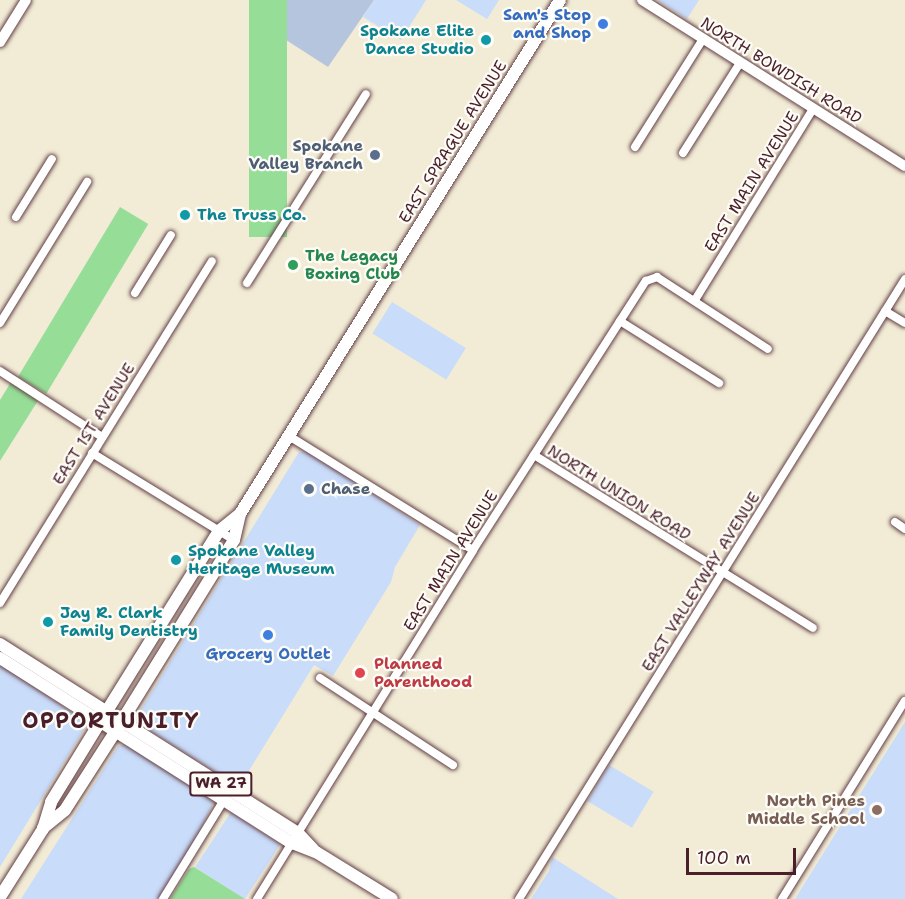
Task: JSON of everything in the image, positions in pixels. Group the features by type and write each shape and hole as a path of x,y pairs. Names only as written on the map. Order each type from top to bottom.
{"main road":[{"name":"EAST SPRAGUE AVENUE","path":"43,829 51,802 219,531 240,514 561,0"},
{"name":"EAST SPRAGUE AVENUE","path":"0,897 4,882 43,829 65,810 119,726 234,540 240,514"},
{"name":"WA 27","path":"0,644 103,717"},
{"name":"WA 27","path":"0,658 119,726 392,899"},
{"name":"WA 27","path":"119,726 224,800 295,838"}],"street":[{"path":"0,42 26,0"},
{"name":"NORTH BOWDISH ROAD","path":"642,0 905,166"},
{"path":"635,147 703,39"},
{"path":"683,153 740,63"},
{"path":"246,283 366,94"},
{"name":"EAST MAIN AVENUE","path":"257,899 473,550 646,281 657,277 695,300 813,109"},
{"path":"16,217 52,159"},
{"path":"0,323 87,182"},
{"path":"135,293 171,235"},
{"name":"EAST 1ST AVENUE","path":"0,603 212,261"},
{"name":"EAST VALLEYWAY AVENUE","path":"519,899 905,279"},
{"path":"695,300 768,349"},
{"path":"885,311 905,323"},
{"path":"620,321 719,383"},
{"path":"0,371 102,436"},
{"path":"289,436 473,550"},
{"path":"92,453 234,540"},
{"name":"NORTH UNION ROAD","path":"534,455 722,574 813,628"},
{"path":"895,522 905,529"},
{"path":"321,678 453,765"},
{"path":"782,899 905,701"},
{"path":"163,899 224,800"}],"shaded area":[{"path":"287,0 374,0 328,67 269,29"},
{"path":"374,0 426,0 401,40 363,17"},
{"path":"456,0 499,0 487,19"},
{"path":"657,0 699,0 687,19"},
{"path":"392,302 466,348 446,379 372,333"},
{"path":"307,451 420,525 395,567 391,582 333,676 314,665 239,787 138,723 138,714 299,452"},
{"path":"0,664 88,723 0,867"},
{"name":"North Pines Middle School","path":"905,722 905,899 795,899"},
{"path":"127,744 214,801 194,845 160,899 21,899 118,746"},
{"path":"609,765 654,792 632,828 587,801"},
{"path":"231,812 280,844 245,899 195,867"},
{"path":"552,857 618,899 531,899 549,871"}],"green space":[{"path":"249,0 287,0 287,237 249,237"},
{"path":"120,207 148,224 46,394 18,377"},
{"path":"11,382 39,399 0,461 0,400"},
{"path":"194,867 245,899 170,899 189,869"}],"place":[{"name":"Sam's Stop and Shop","path":"603,24"},
{"name":"Spokane Elite Dance Studio","path":"486,40"},
{"name":"Spokane Valley Branch","path":"375,155"},
{"name":"The Truss Co.","path":"185,215"},
{"name":"The Legacy Boxing Club","path":"293,265"},
{"name":"Chase","path":"309,489"},
{"name":"Spokane Valley Heritage Museum","path":"176,560"},
{"name":"Jay R. Clark Family Dentistry","path":"48,622"},
{"name":"Grocery Outlet","path":"268,635"},
{"name":"Planned Parenthood","path":"360,673"},
{"name":"North Pines Middle School","path":"877,810"}],"district":[{"name":"OPPORTUNITY","path":"111,721"}]}
